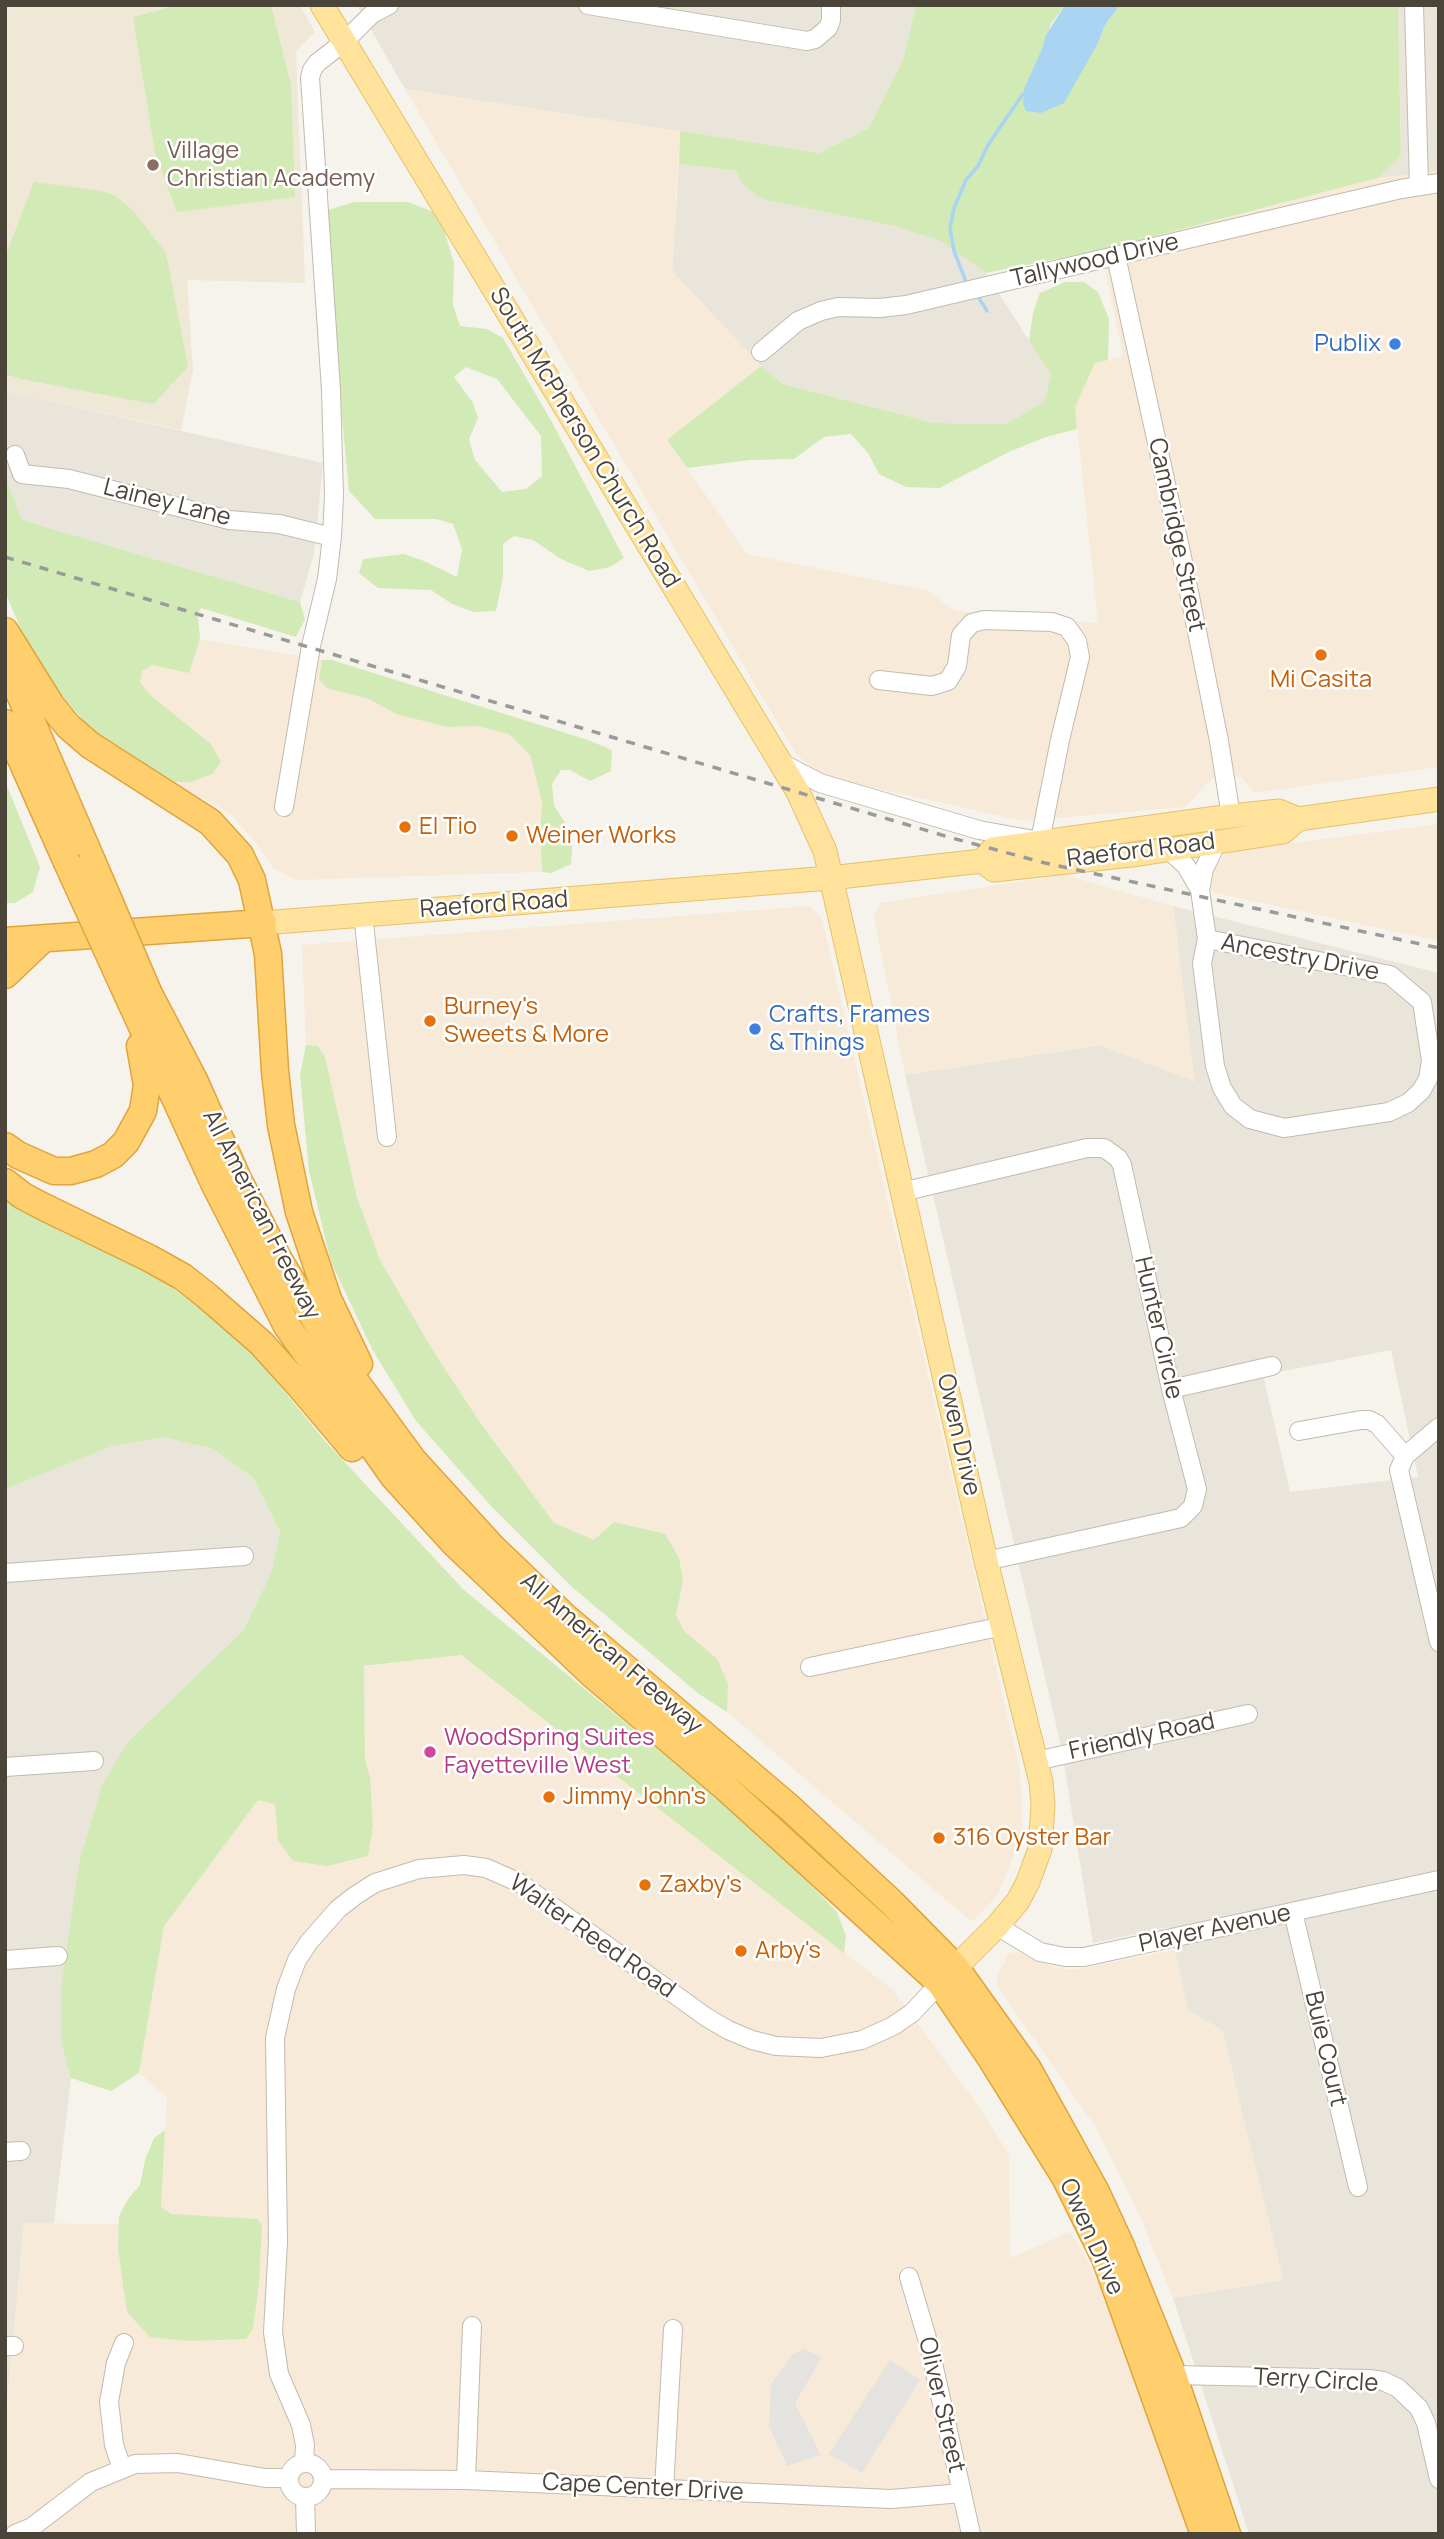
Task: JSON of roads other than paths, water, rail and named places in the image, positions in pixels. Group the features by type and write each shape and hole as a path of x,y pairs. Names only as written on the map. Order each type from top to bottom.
{"highway":[{"path":"5,631 51,705 68,726 90,746 210,822 240,855 252,880 263,923 268,954 276,1085 299,1212 328,1299 387,1426"},
{"name":"All American Freeway","path":"5,660 79,860 138,995 215,1185 287,1326 332,1391 394,1477 454,1543 593,1675 947,1975"},
{"name":"All American Freeway","path":"5,723 79,860"},
{"name":"Raeford Road","path":"5,941 263,923"},
{"path":"5,975 43,939"},
{"path":"5,1146 39,1166 54,1171 71,1171 96,1164 113,1155 126,1142 143,1111 146,1085 138,995"},
{"name":"All American Freeway","path":"138,995 194,1080 237,1177 279,1261 339,1359 387,1426 476,1531 546,1599 635,1678 790,1808 891,1902 947,1975"},
{"path":"5,1182 44,1207 183,1277 234,1317 298,1384 444,1554 507,1613 593,1675"},
{"name":"Owen Drive","path":"947,1975 1028,2069 1096,2192 1173,2375 1227,2534"},
{"name":"Owen Drive","path":"947,1975 992,2060 1065,2177 1105,2258 1204,2534"}],"main road":[{"name":"South McPherson Church Road","path":"322,5 798,792 825,851 830,878"},
{"name":"Raeford Road","path":"263,923 830,878 982,861 993,849 1231,816 1279,811 1298,819 1439,799"},
{"name":"Raeford Road","path":"982,861 994,870 1168,849 1283,832 1298,819"},
{"name":"Owen Drive","path":"830,878 986,1561 1041,1782 1043,1805 1040,1849 1028,1882 1018,1901 997,1926 947,1975"}],"street":[{"path":"284,807 311,646 327,579 334,495 331,390 310,78 317,63 344,42 372,14 388,5"},
{"path":"588,5 807,41 815,39 828,28 831,5"},
{"path":"1414,5 1419,186"},
{"name":"Tallywood Drive","path":"761,352 798,321 821,311 838,307 880,308 906,305 1439,183"},
{"name":"Cambridge Street","path":"1116,256 1182,557 1219,741 1231,816"},
{"name":"Lainey Lane","path":"15,455 22,474 69,479 229,520 279,523 332,537"},
{"path":"780,762 820,783 979,830 1040,841 1080,657 1077,641 1070,630 1060,623 1052,622 984,620 972,623 961,635 957,666 948,681 932,685 879,680"},
{"name":"Ancestry Drive","path":"1207,939 1390,975 1422,1002 1431,1061 1428,1079 1421,1091 1408,1103 1389,1112 1284,1128 1250,1119 1233,1106 1222,1088 1215,1066 1202,963 1207,939 1200,890 1204,869 1217,842"},
{"name":"Ancestry Drive","path":"1168,849 1186,866 1200,890"},
{"path":"363,915 387,1137"},
{"name":"Hunter Circle","path":"902,1192 1087,1148 1104,1148 1112,1152 1122,1165 1171,1390 1197,1489 1196,1498 1188,1513 1181,1518 986,1561"},
{"path":"1171,1390 1272,1366"},
{"path":"1299,1431 1369,1420 1377,1424 1405,1456"},
{"path":"1439,1427 1400,1463 1400,1478 1431,1577 1439,1642"},
{"path":"5,1573 244,1556"},
{"path":"810,1667 1003,1626"},
{"name":"Friendly Road","path":"1036,1761 1248,1714"},
{"path":"5,1767 94,1761"},
{"name":"Walter Reed Road","path":"304,2462 305,2445 301,2425 279,2374 273,2332 278,2242 275,2038 286,1989 297,1961 309,1942 338,1909 356,1895 396,1875 419,1869 464,1865 486,1868 520,1883 706,2017 752,2040 776,2046 821,2048 862,2040 912,2013 947,1975"},
{"name":"Player Avenue","path":"997,1926 1040,1952 1065,1957 1084,1957 1439,1880"},
{"name":"Buie Court","path":"1293,1912 1358,2187"},
{"path":"5,1960 58,1956"},
{"name":"Oliver Street","path":"909,2277 929,2345 971,2534"},
{"path":"466,2480 472,2326"},
{"path":"664,2489 673,2329"},
{"path":"122,2468 114,2445 109,2402 116,2363 124,2343"},
{"name":"Terry Circle","path":"1173,2375 1369,2378 1383,2381 1398,2388 1419,2408 1426,2423 1439,2479"},
{"path":"304,2462 315,2465 323,2479 320,2490 305,2497 294,2493 288,2478 294,2467 304,2462"},
{"path":"15,2534 32,2526 91,2482 135,2464 178,2463 265,2478 288,2478"},
{"name":"Cape Center Drive","path":"323,2479 466,2480 891,2499 962,2494"},
{"path":"305,2497 306,2534"}],"water":[{"path":"1065,5 1120,5 1105,25 1098,43 1064,103 1041,113 1026,111 1023,104 1024,89 1046,35"}],"waterway":[{"path":"967,284 954,251 950,228 954,208 966,180 978,166 988,145 1023,94 1026,96"},
{"path":"977,295 987,311"}],"railway":[{"path":"5,557 952,838 1045,863 1439,948"}],"place":[{"name":"Village Christian Academy","path":"153,165"},
{"name":"Publix","path":"1395,344"},
{"name":"Mi Casita","path":"1321,655"},
{"name":"El Tio","path":"405,827"},
{"name":"Weiner Works","path":"512,836"},
{"name":"Burney's Sweets & More","path":"430,1021"},
{"name":"Crafts, Frames & Things","path":"755,1029"},
{"name":"WoodSpring Suites Fayetteville West","path":"430,1752"},
{"name":"Jimmy John's","path":"549,1797"},
{"name":"316 Oyster Bar","path":"939,1838"},
{"name":"Zaxby's","path":"645,1885"},
{"name":"Arby's","path":"741,1951"}]}
